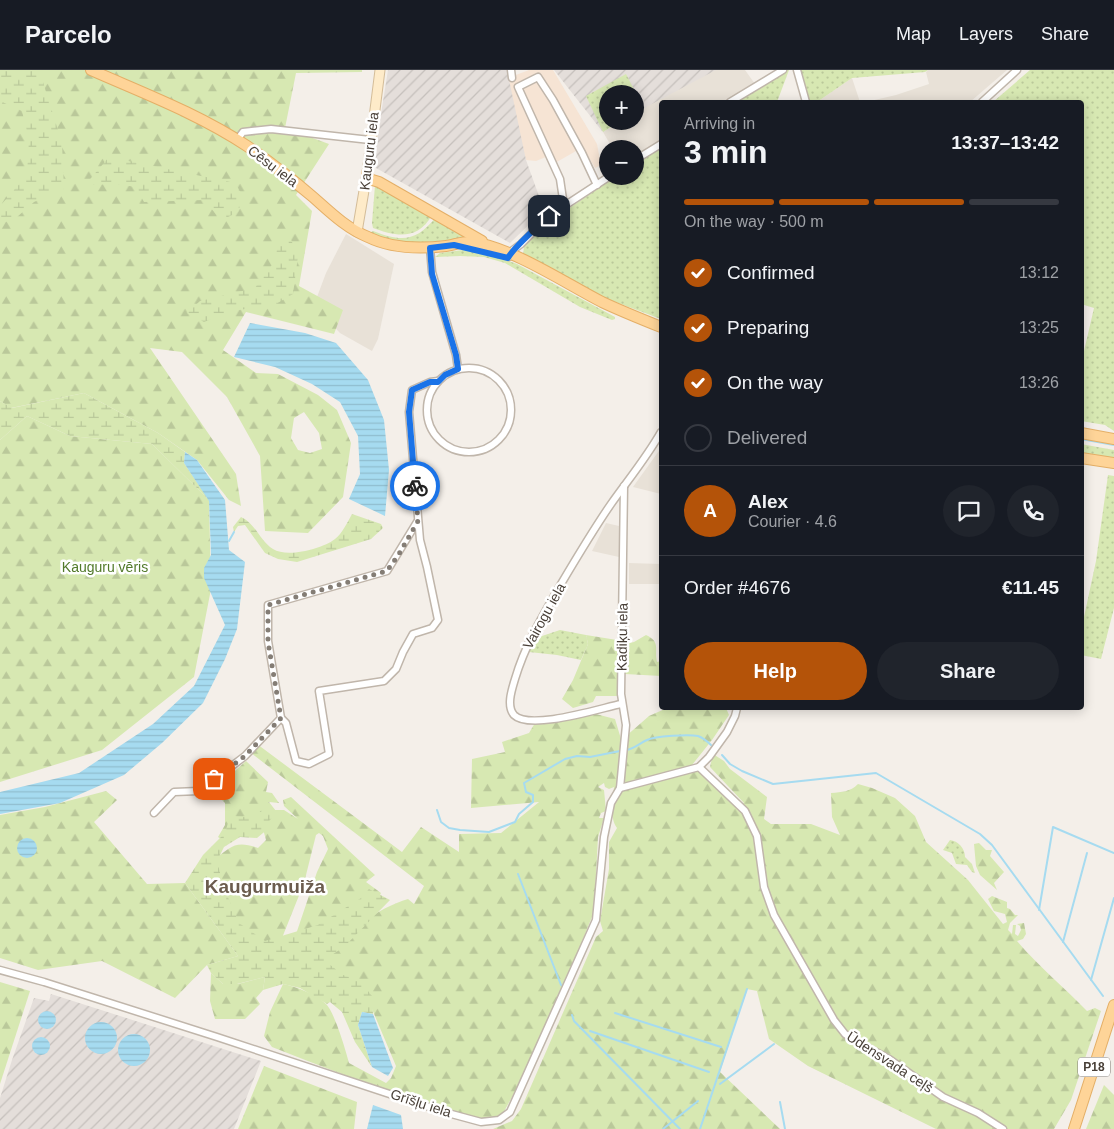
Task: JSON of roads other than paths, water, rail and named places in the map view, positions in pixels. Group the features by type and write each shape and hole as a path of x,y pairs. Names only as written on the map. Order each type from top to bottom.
{"main road":[{"name":"Cēsu iela","path":"91,70 203,120 236,140 312,196 338,220 357,232 386,244 410,248 430,248 472,242 498,250 587,301 659,333"},
{"name":"Kauguru iela","path":"357,232 367,173 380,70"},
{"path":"367,173 369,179 379,182 498,250"},
{"name":"Cēsu iela","path":"454,245 509,256 548,272 604,302 659,326"},
{"path":"1084,434 1114,439"},
{"path":"1084,459 1114,464"},
{"name":"P18","path":"1074,1129 1114,1005"}],"street":[{"path":"511,70 512,78"},
{"path":"733,100 783,70"},
{"path":"797,70 805,100"},
{"path":"984,100 1017,70"},
{"path":"509,256 549,216 597,185 582,153 538,77 518,87 560,179 564,206"},
{"path":"236,140 243,132 271,129 370,140"},
{"path":"644,154 659,145"},
{"path":"430,248 432,272 456,355 458,369"},
{"path":"474,368 487,371 498,379 506,389 511,401 512,415 508,427 501,438 490,447 466,452 450,447 436,436 430,426 428,408 432,391 438,382 445,375 458,369 474,368"},
{"path":"418,521 387,571 268,605 268,642 281,718 286,723 296,761 309,764 329,754 319,692 384,681 396,670 403,652 414,634 432,628 438,620 420,540 409,412 412,390 430,382 438,382"},
{"name":"Vairogu iela","path":"621,704 556,719 538,721 518,717 510,708 514,683 525,648 579,553 659,435"},
{"name":"Kadiķu iela","path":"620,788 626,725 621,704 624,486"},
{"path":"620,788 699,767 709,757 727,732 736,710"},
{"path":"154,813 174,792 199,791 245,756 281,718"},
{"name":"Ūdensvada ceļš","path":"699,767 745,811 756,836 764,887 774,915 834,1020 845,1034 889,1059 943,1096 978,1113 1003,1129"},
{"name":"Grīšļu iela","path":"0,970 217,1036 444,1112 481,1122 499,1120 510,1112 517,1099 596,920 604,837 611,803 620,788"}],"water":[{"path":"250,323 305,333 336,343 368,380 384,420 389,470 385,516 349,499 360,474 358,436 340,402 312,384 275,367 234,357"},
{"path":"185,452 197,460 225,500 229,550 245,562 237,629 225,659 203,703 162,743 124,775 60,803 0,814 0,792 79,773 153,724 194,686 225,625 204,578 204,568 211,555 209,501 184,463"},
{"path":"27,838 34,841 37,848 34,855 27,858 20,855 17,848 20,841"},
{"path":"43,1011 51,1011 56,1016 54,1027 43,1029 38,1024 38,1016"},
{"path":"362,1012 373,1014 393,1068 388,1076 372,1067 358,1025"},
{"path":"101,1022 107,1023 112,1027 116,1032 116,1044 112,1049 107,1053 101,1054 95,1053 90,1049 86,1044 85,1038 86,1032 90,1027 95,1023"},
{"path":"134,1034 140,1035 145,1039 149,1044 149,1056 145,1061 140,1065 134,1066 128,1065 123,1061 119,1056 118,1050 119,1044 123,1039 128,1035"},
{"path":"37,1037 45,1037 50,1042 48,1053 37,1055 32,1050 32,1042"},
{"path":"373,1105 401,1115 403,1129 367,1129"}],"waterway":[{"path":"1084,440 1114,445"},
{"path":"229,541 234,532"},
{"path":"626,750 657,737 687,735 698,736 711,745"},
{"path":"437,810 441,822 449,828 489,832 515,822 519,814 533,802 533,795 526,792 524,783 565,759 577,756 590,757 620,751"},
{"path":"722,755 730,764 742,771 773,784 876,773 980,834 992,845 1103,996"},
{"path":"1039,910 1053,827 1114,853"},
{"path":"1063,942 1087,853"},
{"path":"518,874 561,985"},
{"path":"1091,980 1114,898"},
{"path":"700,1129 747,989"},
{"path":"615,1013 721,1047"},
{"path":"572,1015 574,1021 680,1129"},
{"path":"590,1031 709,1072"},
{"path":"720,1084 774,1044"},
{"path":"663,1129 698,1101"},
{"path":"780,1102 785,1129"}],"district":[{"name":"Kaugurmuiža","path":"265,886"}],"park label":[{"name":"Kauguru vēris","path":"105,567"}]}
